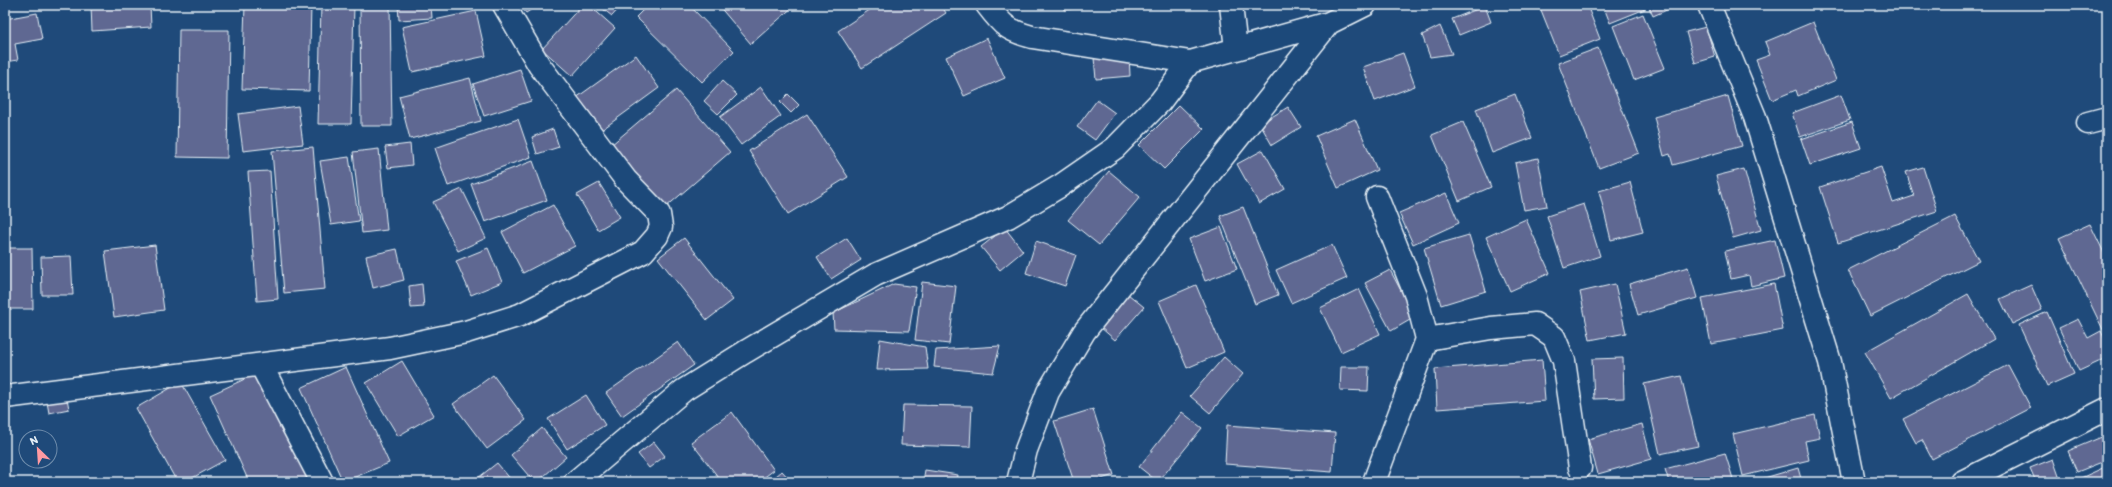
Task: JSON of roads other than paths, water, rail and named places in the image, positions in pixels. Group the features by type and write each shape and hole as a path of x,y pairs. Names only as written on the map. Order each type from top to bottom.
{"street":[{"path":"5,397 390,348 466,332 520,315 644,252 657,236 661,227 659,214 626,180 539,65 504,5"},
{"path":"987,5 999,20 1012,31 1032,37 1190,62 1329,23 1365,5"},
{"path":"1231,5 1236,49"},
{"path":"1709,5 1755,117 1830,362 1854,482"},
{"path":"1018,482 1026,450 1048,392 1084,332 1329,23"},
{"path":"576,482 684,390 745,352 875,274 1008,217 1060,186 1115,148 1160,102 1190,62"},
{"path":"1374,482 1427,339 1416,296 1376,196"},
{"path":"1427,339 1478,329 1535,324 1554,337 1564,361 1580,468"},
{"path":"261,365 322,482"},
{"path":"1962,482 2107,409"}]}
